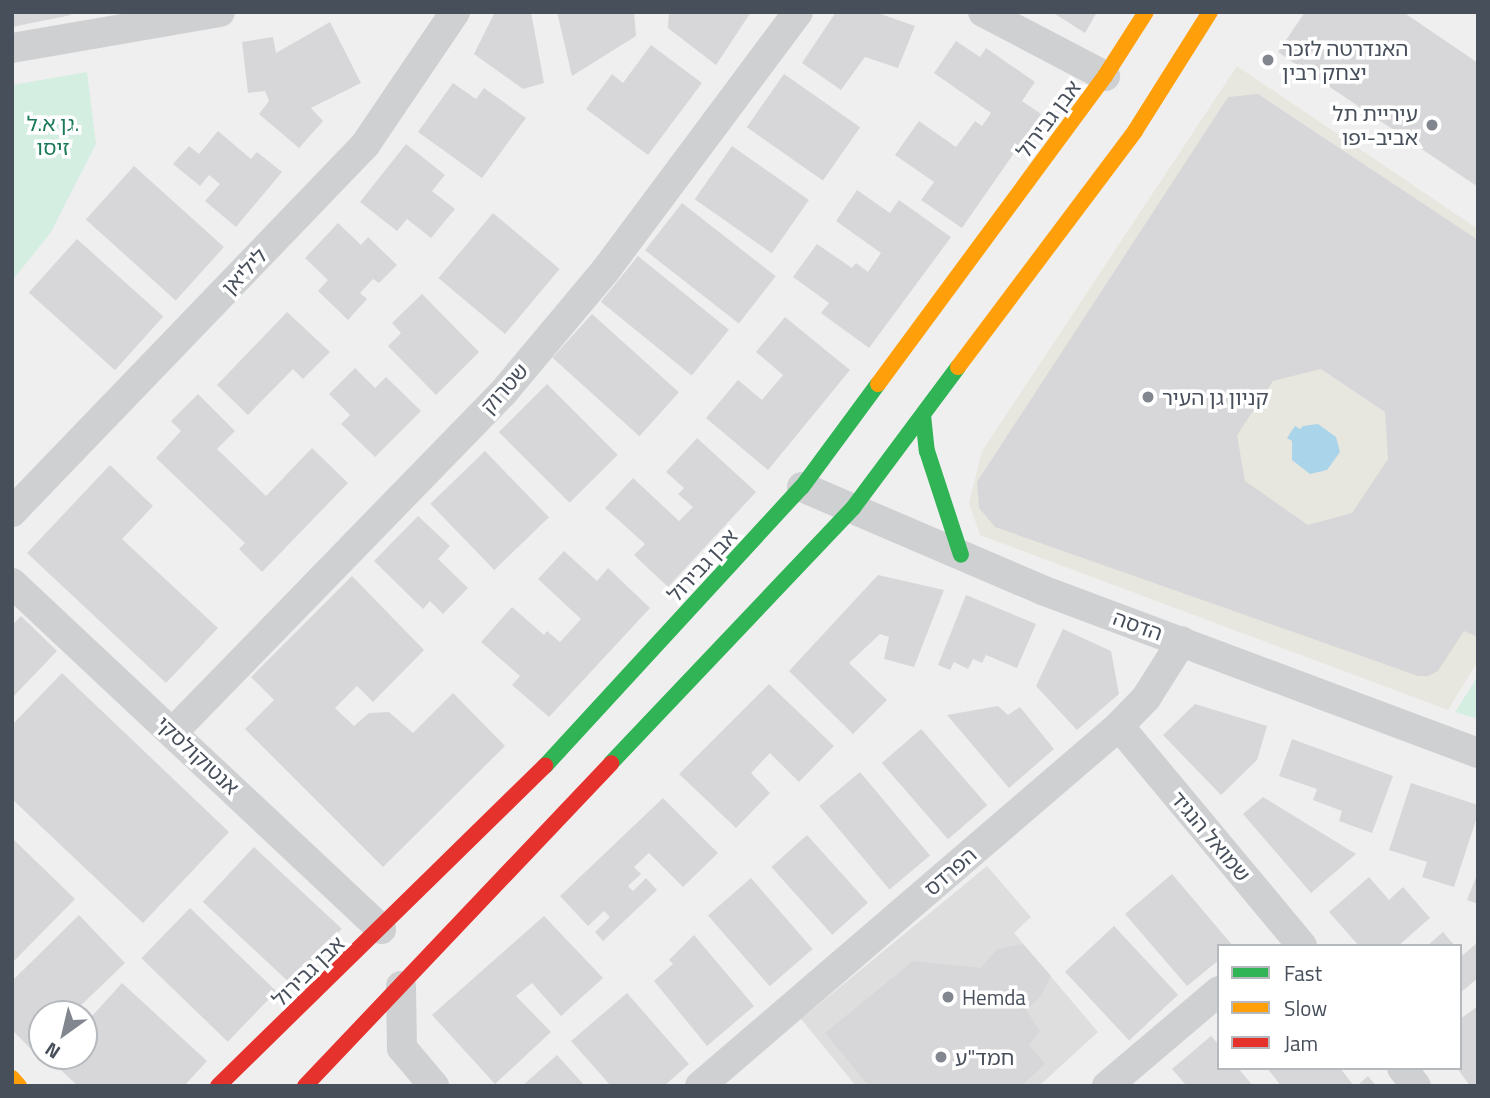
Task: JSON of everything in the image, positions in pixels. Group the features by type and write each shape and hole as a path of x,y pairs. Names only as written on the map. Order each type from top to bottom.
{"main road":[{"name":"אבן גבירול","path":"218,1086 539,772 802,487 1105,76 1146,12"},
{"path":"305,1086 853,508 1135,131 1210,12"},
{"path":"923,415 928,451 961,555"},
{"path":"12,1079 19,1086"}],"street":[{"path":"12,48 99,21 220,12"},
{"name":"ליליאן","path":"12,512 365,145 455,12"},
{"name":"שטרוק","path":"173,732 502,394 596,281 798,12"},
{"path":"983,12 1105,76"},
{"name":"הדסה","path":"802,487 1042,590 1478,753"},
{"name":"אנטוקולסקי","path":"12,583 381,929"},
{"name":"הפרדס","path":"700,1086 1119,726 1146,698 1182,641"},
{"name":"שמואל הנגיד","path":"1119,726 1288,941"},
{"path":"401,986 402,1048 434,1086"},
{"path":"1107,1086 1217,993"},
{"path":"1404,1070 1416,1086"}],"shaded area":[{"name":"קניון גן העיר","path":"1237,66 1478,229 1478,661 1448,710 980,535 969,503 982,451"},
{"name":"Hemda","path":"987,866 1031,917 1014,933 1098,1032 1039,1086 856,1086 801,1019"}],"green space":[{"name":"גן א.ל. זיסו","path":"87,72 96,144 51,232 12,281 12,85"},
{"path":"1478,676 1478,719 1455,712"}],"water":[{"path":"1318,424 1336,437 1340,452 1327,470 1310,474 1292,460 1292,441 1287,438 1295,426 1300,429"}],"building":[{"path":"12,12 70,12 71,15 12,27"},
{"path":"495,12 531,12 544,83 523,89 474,54"},
{"path":"557,12 634,12 636,36 572,76"},
{"path":"669,12 751,12 716,65 668,28"},
{"path":"836,12 875,12 915,26 898,68 865,57 841,90 802,63"},
{"path":"1052,12 1097,12 1085,33"},
{"name":"עיריית תל אביב-יפו","path":"1305,12 1403,12 1478,63 1478,187 1278,52"},
{"path":"330,22 361,83 311,108 323,121 299,148 259,114 269,101 265,91 248,93 242,42 273,37 276,53"},
{"path":"956,41 980,57 986,48 1035,82 1022,101 1041,114 962,228 921,200 934,182 895,155 919,121 956,147 975,121 982,126 991,113 934,73"},
{"path":"651,45 702,83 648,155 586,109 612,74 623,83"},
{"path":"784,74 860,127 823,181 747,127"},
{"path":"453,83 476,99 484,88 526,118 482,178 418,132"},
{"name":"קניון גן העיר","path":"1258,94 1478,240 1478,637 1464,631 1438,671 1428,676 1418,676 995,527 979,508 977,482 1228,97","holes":["1321,369 1385,412 1388,459 1352,513 1308,525 1245,481 1237,435 1273,381"]},
{"path":"218,131 251,159 257,152 282,172 236,227 205,201 220,184 209,175 200,186 173,164 189,146 199,154"},
{"path":"406,144 445,175 432,191 455,209 431,238 407,219 397,231 360,202"},
{"path":"732,146 809,200 772,253 695,199"},
{"path":"134,166 224,247 176,300 86,220"},
{"path":"857,190 890,213 899,200 951,237 869,348 821,313 829,303 793,277 817,244 852,268 856,263 868,272 881,253 836,221"},
{"path":"682,203 776,276 739,324 645,250"},
{"path":"493,213 560,269 505,334 438,278"},
{"path":"338,223 361,245 368,237 397,265 379,283 373,279 360,293 367,299 348,320 318,291 328,280 305,258"},
{"path":"77,239 163,317 115,370 29,293"},
{"path":"638,256 729,330 692,375 601,302"},
{"path":"422,294 479,352 436,395 388,346 401,333 392,323"},
{"path":"287,312 330,352 303,379 293,369 248,415 217,385"},
{"path":"592,314 679,392 639,436 553,358"},
{"path":"785,317 850,370 768,470 706,418 738,380 762,400 783,375 756,352"},
{"path":"355,368 375,388 386,377 421,411 375,457 341,424 350,415 329,394"},
{"path":"547,384 618,455 570,503 499,432"},
{"path":"198,394 235,431 217,449 266,496 312,448 348,483 262,572 239,549 245,543 156,458 181,431 171,421"},
{"path":"697,438 756,492 668,587 634,555 645,544 605,508 633,478 679,521 693,507 678,494 684,488 666,472"},
{"path":"485,451 549,517 494,570 430,504"},
{"path":"110,465 153,506 122,539 218,628 166,683 27,553"},
{"path":"418,516 450,546 438,559 468,588 443,614 430,601 423,609 374,561"},
{"path":"564,551 597,581 608,568 650,608 549,717 512,685 520,676 481,642 512,607 544,635 547,631 560,642 581,619 538,579"},
{"path":"878,575 944,590 914,667 884,659 889,637 880,634 849,663 887,700 853,734 789,671"},
{"path":"352,576 424,650 373,702 357,686 335,708 354,726 369,713 389,712 413,733 453,693 505,746 383,867 245,729 274,700 251,677"},
{"path":"966,595 1036,624 1017,668 986,655 982,663 973,659 968,669 954,662 950,670 938,665"},
{"path":"21,616 57,651 12,698 12,625"},
{"path":"1063,629 1111,651 1119,694 1077,730 1036,686"},
{"path":"62,673 229,832 143,923 12,799 12,725"},
{"path":"769,684 834,746 799,782 770,753 751,773 770,793 736,828 679,774"},
{"path":"1195,704 1267,726 1257,760 1221,795 1163,735"},
{"path":"998,706 1008,715 1020,707 1054,749 1009,788 947,715"},
{"path":"921,729 987,805 948,839 882,763"},
{"path":"1292,739 1393,776 1372,833 1339,821 1342,811 1313,800 1317,789 1279,776"},
{"path":"860,772 930,855 889,890 819,806"},
{"path":"1411,783 1478,805 1478,814 1454,887 1422,877 1427,862 1389,850"},
{"path":"1263,797 1356,854 1311,893 1243,814"},
{"path":"663,798 718,853 683,887 649,853 634,867 641,874 628,886 633,891 646,878 657,890 603,941 595,932 610,917 604,911 588,926 560,896"},
{"path":"807,835 868,903 832,935 771,867"},
{"path":"12,838 75,899 12,963"},
{"path":"254,847 342,929 291,984 203,902"},
{"path":"1478,872 1478,904 1467,900"},
{"path":"1172,874 1231,944 1217,944 1217,962 1187,986 1125,914"},
{"path":"1369,877 1389,900 1403,887 1430,918 1400,944 1357,944 1329,912"},
{"path":"751,878 813,949 770,986 708,915"},
{"path":"190,908 276,991 228,1042 141,958"},
{"path":"79,915 125,963 87,1000 28,1000 28,1046 12,1030 12,981"},
{"path":"544,916 603,978 561,1016 532,983 516,996 551,1032 495,1084 432,1015"},
{"path":"1114,926 1178,995 1129,1040 1065,972"},
{"path":"1443,932 1453,944 1429,944"},
{"path":"694,935 754,1006 707,1046 654,981 673,964 669,960"},
{"path":"1478,942 1478,978 1462,991 1462,954"},
{"path":"1023,944 1051,976 1040,997 1026,1010 1040,1031 1029,1045 1045,1064 1021,1086 869,1086 825,1033 913,961 981,968 997,949"},
{"path":"122,983 207,1061 184,1086 78,1086 61,1070 98,1070 98,1010"},
{"path":"627,993 689,1064 664,1086 611,1086 571,1041"},
{"path":"1478,1006 1478,1086 1470,1086 1458,1070 1462,1070 1462,1018"},
{"path":"1211,1036 1217,1043 1217,1070 1240,1070 1253,1086 1187,1086 1172,1069"},
{"path":"557,1055 585,1086 522,1086"},
{"path":"1269,1070 1342,1070 1354,1086 1281,1086"},
{"path":"1368,1076 1376,1086 1357,1086"}],"traffic: fast":[{"path":"611,763 853,508 958,367"},
{"path":"545,766 802,487 878,384"},
{"path":"923,415 927,451 961,555"}],"traffic: slow":[{"path":"878,384 1105,76 1146,12"},
{"path":"958,367 1135,131 1210,12"},
{"path":"12,1078 19,1086"}],"traffic: jam":[{"path":"305,1086 611,763"},
{"path":"218,1086 545,766"}],"place":[{"name":"האנדרטה לזכר יצחק רבין","path":"1268,60"},
{"name":"עיריית תל אביב-יפו","path":"1432,125"},
{"name":"קניון גן העיר","path":"1148,397"},
{"name":"Hemda","path":"948,997"},
{"name":"חמד\"ע","path":"941,1057"}]}
